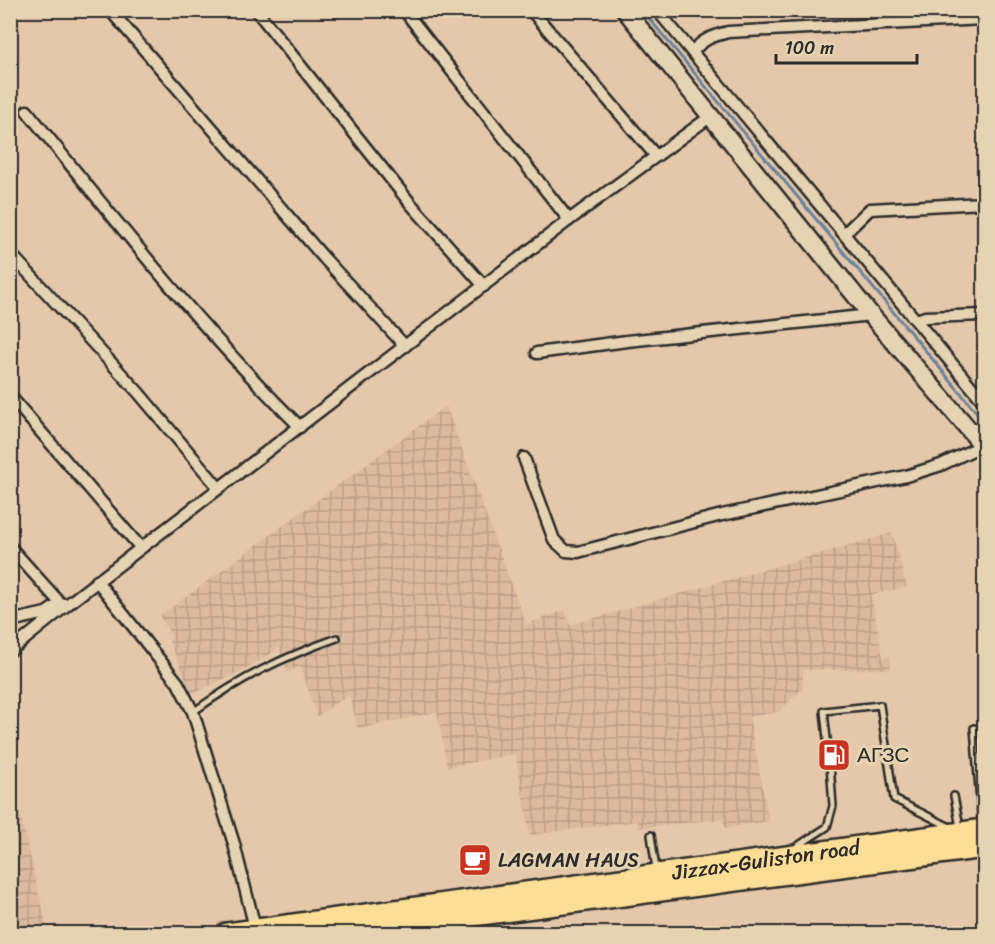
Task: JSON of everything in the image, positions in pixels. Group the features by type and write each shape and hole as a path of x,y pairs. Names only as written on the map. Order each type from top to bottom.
{"highway":[{"name":"Jizzax-Guliston road","path":"227,933 658,882 766,859 977,839"},
{"name":"Jizzax-Guliston road","path":"330,933 658,882 977,839"}],"street":[{"path":"110,10 324,258 405,346"},
{"path":"256,10 410,203 484,286"},
{"path":"404,10 570,220"},
{"path":"531,10 656,156"},
{"path":"524,458 554,540 566,550 578,552 722,515 906,476 941,465 984,446 871,315 625,10"},
{"path":"657,10 984,402"},
{"path":"692,52 700,42 728,32 984,19"},
{"path":"27,111 174,289 261,388 300,427"},
{"path":"10,651 64,604 570,220 711,116"},
{"path":"844,234 870,209 984,203"},
{"path":"10,254 138,392 218,487"},
{"path":"537,353 871,315"},
{"path":"917,320 925,316 984,315"},
{"path":"10,396 140,547"},
{"path":"10,547 64,604"},
{"path":"97,581 171,673 193,712 234,844 255,928"},
{"path":"10,621 45,613 64,604"}],"lane":[{"path":"193,712 223,690 279,659 337,638"},
{"path":"828,748 824,711 880,705 894,799 977,839"},
{"path":"974,728 977,839"},
{"path":"766,859 806,843 827,827 833,806 830,764"},
{"path":"954,796 977,839"},
{"path":"651,835 658,882"}],"shaded area":[{"path":"446,406 526,624 565,610 570,625 892,533 907,587 871,595 883,658 890,656 891,669 803,670 803,688 778,712 749,717 769,821 725,828 723,819 638,828 637,821 530,835 515,754 447,767 437,712 358,729 349,695 317,716 300,666 288,673 278,646 274,652 245,669 192,694 169,641 172,638 160,616"},
{"path":"10,772 46,923 13,934 10,933"}],"waterway":[{"path":"642,10 984,421"}],"place":[{"name":"АГЗС","path":"834,755"},
{"name":"LAGMAN HAUS","path":"475,860"}]}
